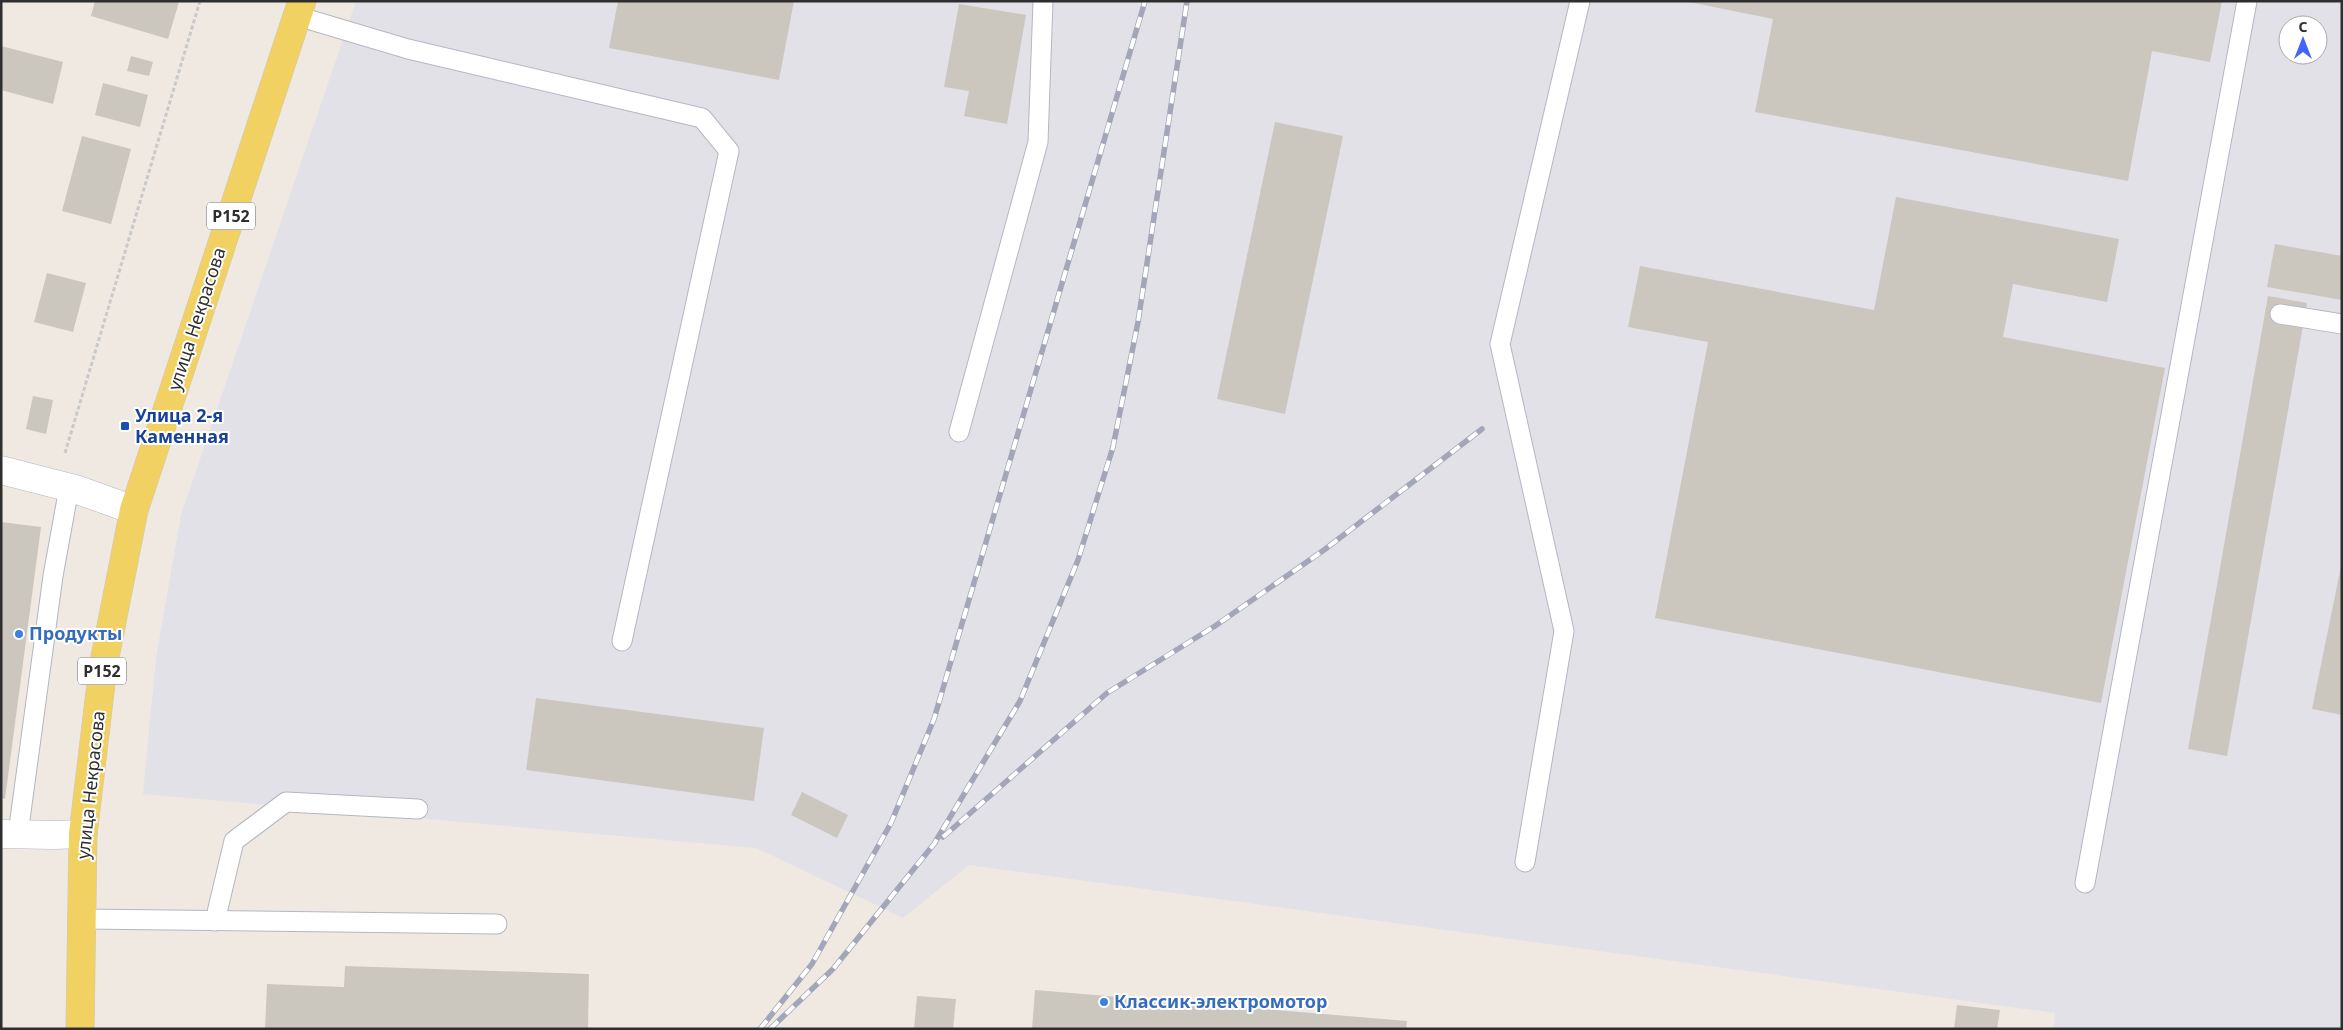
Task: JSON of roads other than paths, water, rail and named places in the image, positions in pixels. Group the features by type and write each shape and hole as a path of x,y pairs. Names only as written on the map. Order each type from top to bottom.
{"main road":[{"name":"улица Некрасова","path":"80,1029 83,834 103,667 134,510 299,9"}],"street":[{"path":"1,470 62,486 134,510"},
{"path":"9,834 83,834"}],"lane":[{"path":"959,432 1038,142 1043,1"},
{"path":"1525,862 1564,631 1500,344 1580,1"},
{"path":"2086,883 2247,1"},
{"path":"299,9 408,49 702,118 729,151 622,641"},
{"path":"2280,314 2342,324"},
{"path":"9,834 54,576 62,486"},
{"path":"215,921 234,841 286,802 418,809"},
{"path":"82,919 497,924"}],"railway":[{"path":"760,1029 812,964 891,823 934,719 1145,1"},
{"path":"770,1029 833,969 934,844 1020,701 1078,560 1113,447 1138,322 1187,1"},
{"path":"943,837 1107,693 1215,626 1324,550 1482,429"}],"place":[{"name":"Улица 2-я Каменная","path":"125,426"},
{"name":"Продукты","path":"19,634"},
{"name":"Классик-электромотор","path":"1104,1002"}]}
